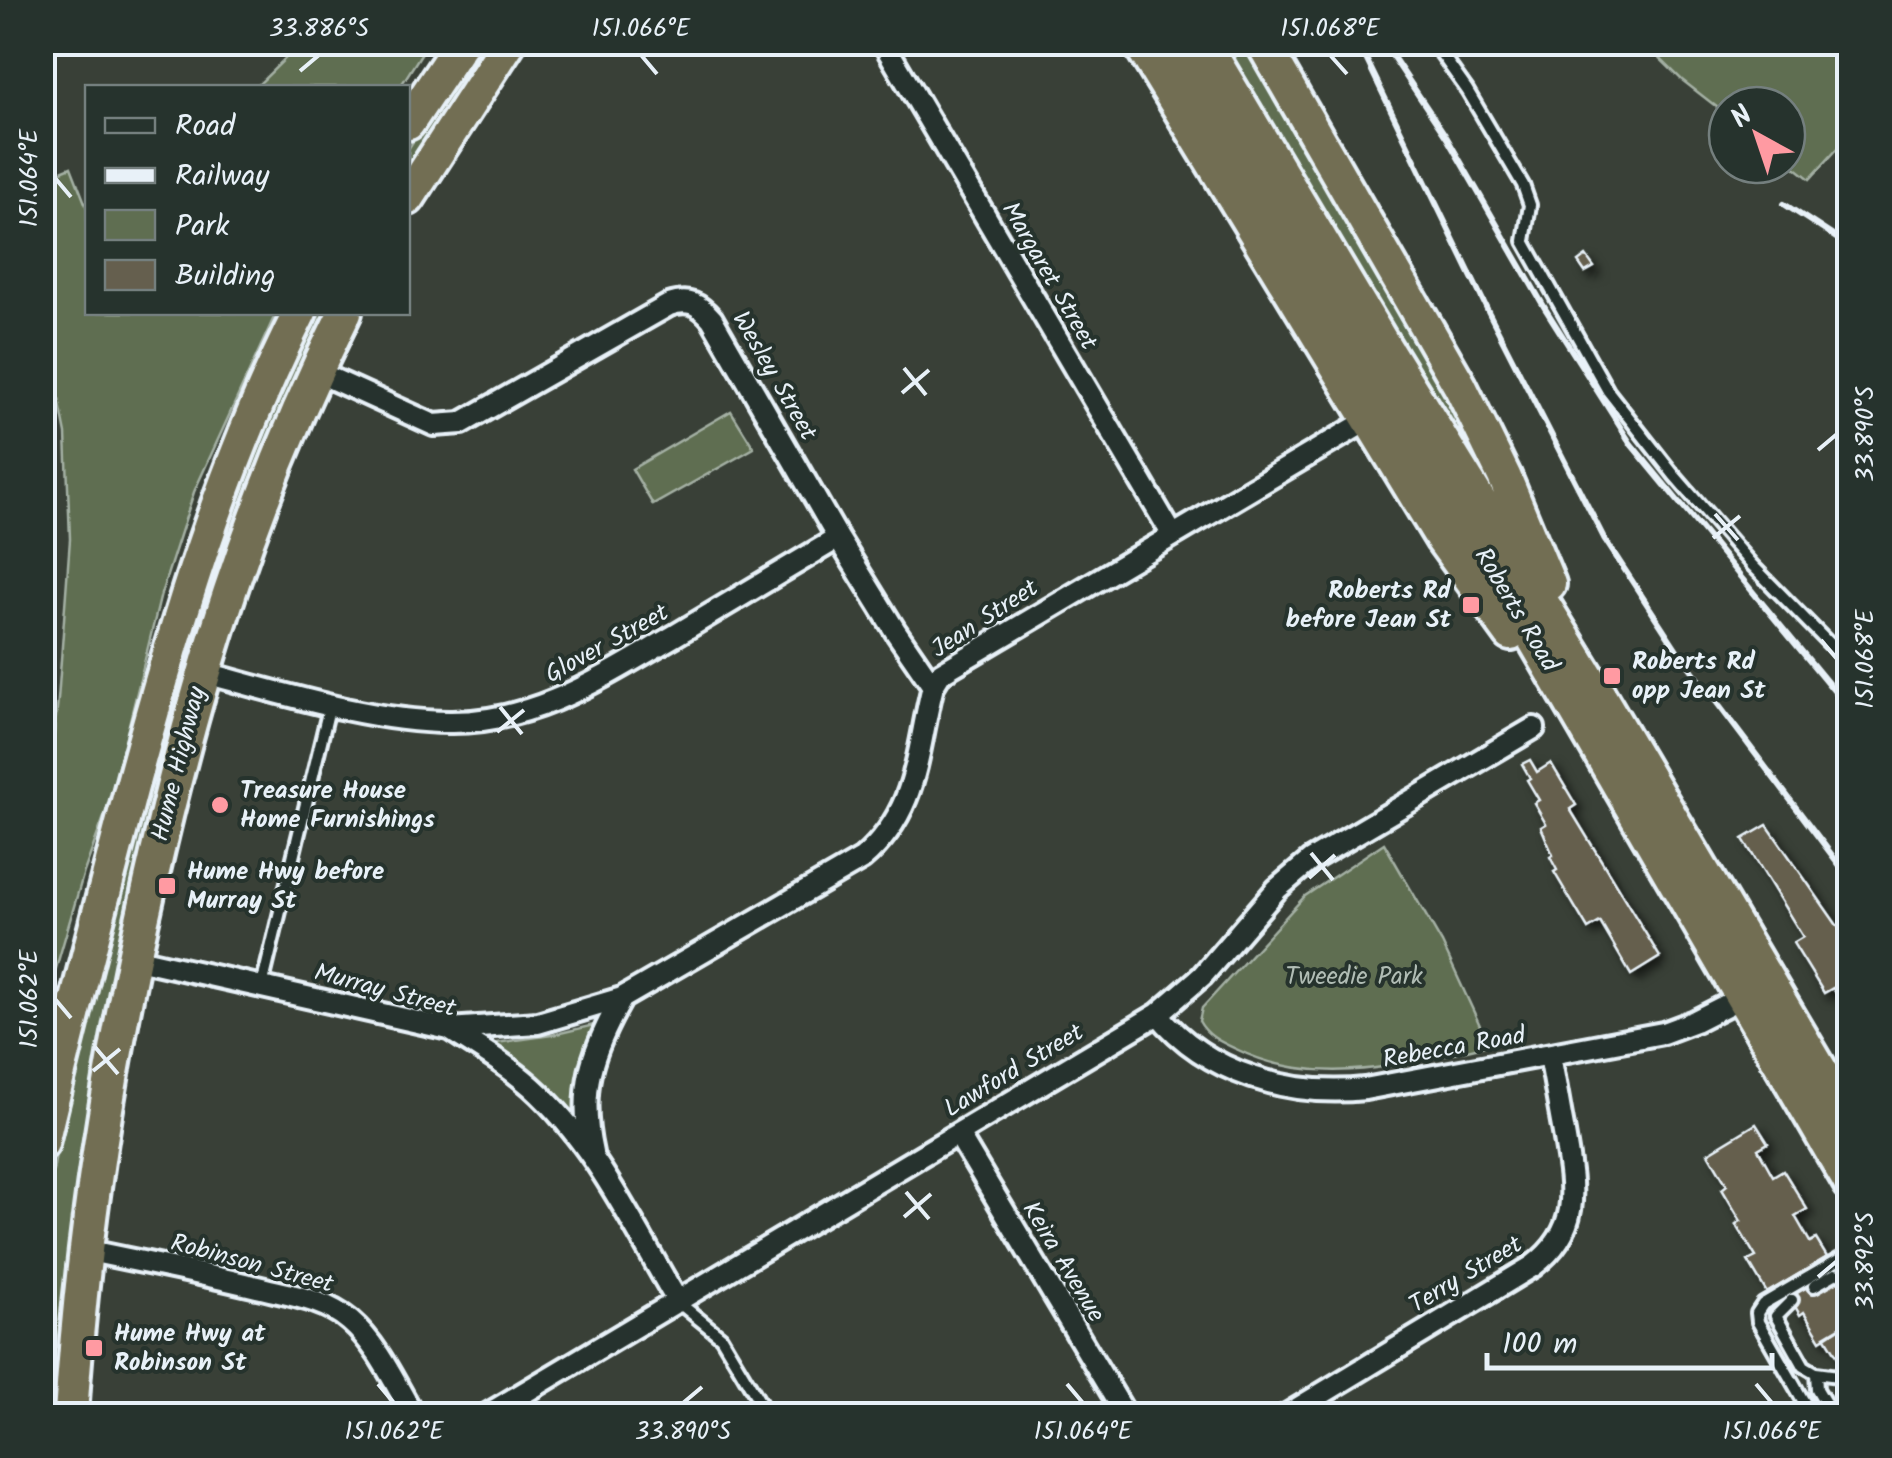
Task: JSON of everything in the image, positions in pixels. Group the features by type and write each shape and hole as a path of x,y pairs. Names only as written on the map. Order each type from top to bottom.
{"highway":[{"path":"410,120 462,42"},
{"path":"410,195 509,42"},
{"path":"1139,42 1476,590 1578,714"},
{"name":"Roberts Road","path":"1172,42 1432,447 1590,680 1754,990 1850,1183"},
{"name":"Roberts Road","path":"1202,42 1578,714 1754,990 1850,1120"},
{"path":"1262,42 1460,386 1577,642 1590,680"},
{"name":"Hume Highway","path":"42,1143 123,819 186,596 240,447 299,315"},
{"name":"Hume Highway","path":"70,1416 84,1250 108,1086 133,958 202,672 258,506 315,371 343,315"}],"street":[{"name":"Margaret Street","path":"883,42 1172,534"},
{"name":"Wesley Street","path":"315,371 434,425 462,423 669,305 687,301 696,304 712,319 838,538 933,686"},
{"name":"Jean Street","path":"449,1030 538,1023 622,998 862,858 878,844 903,810 933,686 942,672 1368,420"},
{"name":"Glover Street","path":"202,672 412,720 503,718 544,707 588,685 838,538"},
{"name":"Lawford Street","path":"486,1416 1158,1014 1202,976 1277,889 1310,860 1534,728"},
{"name":"Murray Street","path":"133,958 449,1030 534,1089 592,1156 678,1302"},
{"name":"Rebecca Road","path":"1158,1014 1194,1048 1224,1065 1275,1085 1314,1092 1365,1089 1663,1033 1754,990"},
{"path":"592,1156 586,1127 586,1083 593,1056 622,998"},
{"name":"Terry Street","path":"1285,1416 1533,1266 1551,1250 1565,1228 1573,1201 1550,1056"},
{"name":"Keira Avenue","path":"958,1134 1126,1416"},
{"name":"Robinson Street","path":"84,1250 226,1279 303,1297 328,1307 350,1321 371,1344 414,1416"}],"lane":[{"path":"1433,42 1523,186 1530,206 1524,241 1608,391 1674,475 1766,580 1850,665"},
{"path":"262,986 331,703"},
{"path":"1812,1416 1758,1322 1757,1313 1763,1304 1850,1253"},
{"path":"1814,1286 1842,1270"},
{"path":"1792,1300 1777,1311 1778,1323 1804,1366 1816,1373 1838,1376 1850,1390"},
{"path":"678,1302 721,1336 768,1416"},
{"path":"1816,1373 1817,1390 1834,1416"}],"green space":[{"path":"301,42 428,43 401,85 258,85"},
{"path":"479,43 491,43 410,167 410,146"},
{"path":"1219,43 1250,43 1427,343 1509,523"},
{"path":"1644,43 1849,43 1849,136 1810,179 1807,85 1707,85 1707,99"},
{"path":"71,167 85,203 85,315 275,315 194,492 161,594 111,798 84,872 50,989 42,986 43,830 70,539 66,434 43,318 42,179"},
{"path":"314,315 327,315 247,499 183,692 57,1415 43,1416 42,1240 58,1141 172,687 249,458"},
{"path":"731,411 754,448 653,505 632,469"},
{"name":"Tweedie Park","path":"1384,843 1442,943 1489,1045 1393,1065 1330,1071 1267,1061 1225,1044 1206,1031 1199,1021 1202,1008 1305,896"},
{"path":"594,1025 582,1057 575,1110 571,1112 525,1067 489,1044 552,1035"}],"building":[{"path":"1586,256 1594,267 1585,272 1578,262"},
{"path":"1530,760 1537,772 1551,763 1576,805 1570,809 1660,957 1631,975 1600,922 1588,929 1554,872 1557,870 1550,857 1553,855 1541,827 1546,824 1534,803 1539,800 1522,764"},
{"path":"1767,825 1850,944 1850,1016 1833,988 1824,993 1793,943 1803,937 1743,839"},
{"path":"1756,1124 1768,1143 1758,1149 1773,1176 1783,1170 1807,1209 1795,1216 1810,1242 1816,1239 1827,1257 1767,1293 1748,1261 1756,1257 1736,1224 1741,1221 1722,1189 1727,1185 1708,1153"},
{"path":"1839,1264 1844,1273 1850,1270 1850,1321 1821,1340 1788,1294 1811,1281 1816,1290 1837,1278 1832,1269"},
{"path":"1850,1321 1850,1377 1825,1336"}],"railway":[{"path":"1358,42 1489,313 1604,538 1677,650 1850,879"},
{"path":"1383,42 1447,138 1546,310 1631,444 1850,710"},
{"path":"1784,204 1850,247"}],"place":[{"name":"Roberts Rd before Jean St","path":"1471,605"},
{"name":"Roberts Rd opp Jean St","path":"1612,676"},
{"name":"Treasure House Home Furnishings","path":"220,805"},
{"name":"Hume Hwy before Murray St","path":"167,886"},
{"name":"Hume Hwy at Robinson St","path":"94,1348"}]}
